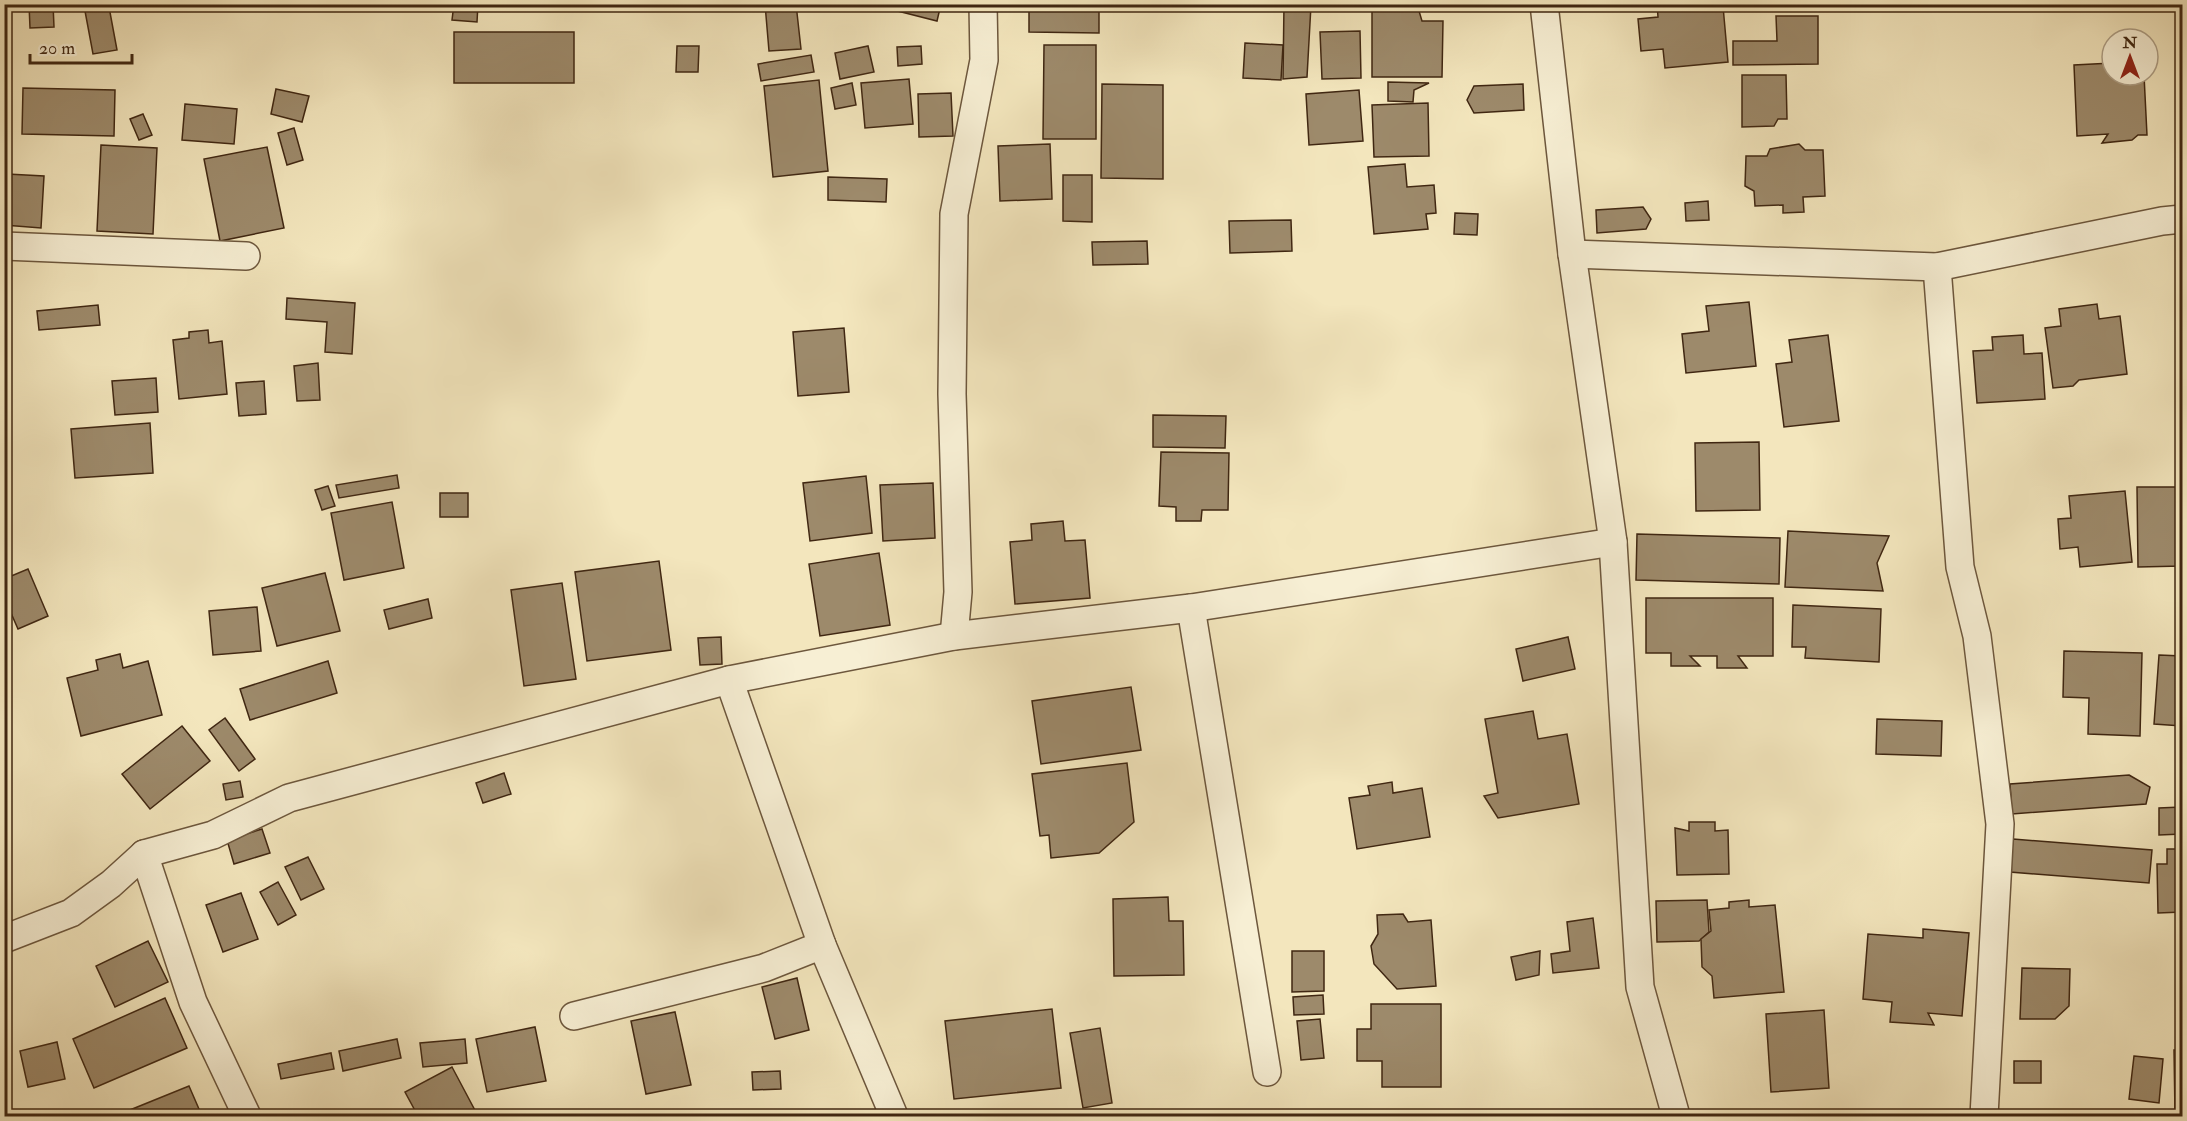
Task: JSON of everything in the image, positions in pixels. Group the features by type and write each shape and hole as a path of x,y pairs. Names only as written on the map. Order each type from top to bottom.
{"street":[{"path":"954,636 958,592 952,394 954,214 984,60 983,4"},
{"path":"1544,4 1572,254 1613,542 1640,987 1676,1116"},
{"path":"1572,254 1937,267 2162,221 2182,219"},
{"path":"4,246 246,256"},
{"path":"1937,267 1960,567 1977,636 2000,824 1984,1116"},
{"path":"4,939 71,913 111,884 144,854 213,835 289,798 729,680 954,636 1191,608 1613,542"},
{"path":"1191,608 1267,1072"},
{"path":"729,680 822,945 894,1116"},
{"path":"144,854 193,1002 247,1116"},
{"path":"574,1016 764,968 822,945"}],"building":[{"path":"29,4 53,4 54,27 30,28"},
{"path":"454,4 478,4 477,22 452,20"},
{"path":"725,4 749,4 749,8 725,8"},
{"path":"765,4 796,4 801,49 769,51"},
{"path":"870,4 941,4 937,21"},
{"path":"1029,4 1099,4 1099,33 1029,32"},
{"path":"1284,4 1311,5 1307,77 1283,79"},
{"path":"1657,4 1696,4 1697,8 1723,6 1728,62 1665,68 1663,49 1641,51 1638,19 1658,17"},
{"path":"109,7 117,50 93,54 85,11"},
{"path":"1372,11 1419,11 1422,21 1443,21 1442,77 1372,77"},
{"path":"4,15 9,15 9,70 4,69"},
{"path":"1776,16 1818,16 1818,64 1733,65 1733,41 1777,41"},
{"path":"1360,31 1361,78 1322,79 1320,32"},
{"path":"454,32 574,32 574,83 454,83"},
{"path":"1245,43 1283,45 1281,80 1243,78"},
{"path":"1044,45 1096,45 1096,139 1043,139"},
{"path":"677,46 699,46 698,72 676,72"},
{"path":"868,46 874,72 840,79 835,53"},
{"path":"921,46 922,64 898,66 897,47"},
{"path":"811,55 814,72 761,81 758,64"},
{"path":"2100,64 2100,87 2145,87 2147,135 2138,135 2132,140 2102,143 2108,134 2077,136 2074,65"},
{"path":"1742,75 1786,75 1787,119 1778,119 1774,126 1742,127"},
{"path":"909,79 913,124 865,128 861,83"},
{"path":"819,80 828,171 773,177 764,86"},
{"path":"1388,82 1429,83 1414,90 1413,102 1388,101"},
{"path":"852,83 856,105 835,109 831,88"},
{"path":"1102,84 1163,85 1163,179 1101,178"},
{"path":"1523,84 1524,110 1474,113 1467,100 1474,86"},
{"path":"23,88 115,90 114,136 22,134"},
{"path":"276,89 309,96 302,122 271,114"},
{"path":"1359,90 1363,141 1309,145 1306,94"},
{"path":"951,93 953,136 919,137 918,94"},
{"path":"1428,103 1429,156 1374,157 1372,105"},
{"path":"185,104 237,109 234,144 182,140"},
{"path":"143,114 152,135 139,140 130,119"},
{"path":"294,128 303,160 287,165 278,133"},
{"path":"1050,144 1052,199 1000,201 998,146"},
{"path":"1799,144 1805,150 1823,150 1825,196 1803,197 1804,212 1783,213 1783,205 1755,206 1754,191 1745,186 1746,156 1767,156 1770,149"},
{"path":"101,145 157,148 153,234 97,231"},
{"path":"267,147 284,228 220,241 204,159"},
{"path":"1405,164 1407,187 1434,185 1436,213 1426,214 1428,229 1374,234 1368,167"},
{"path":"7,174 44,176 41,228 4,225"},
{"path":"1063,175 1092,175 1092,222 1063,221"},
{"path":"828,177 887,179 886,202 828,200"},
{"path":"1708,201 1709,220 1686,221 1685,203"},
{"path":"1643,207 1651,219 1646,229 1597,233 1596,210"},
{"path":"1455,213 1478,214 1477,235 1454,234"},
{"path":"1291,220 1292,251 1230,253 1229,221"},
{"path":"1147,241 1148,264 1093,265 1092,242"},
{"path":"287,298 355,303 352,354 325,352 327,322 286,319"},
{"path":"1749,302 1756,366 1686,373 1682,334 1709,331 1706,306"},
{"path":"2097,304 2099,319 2120,316 2127,374 2079,380 2073,386 2053,388 2045,328 2061,326 2059,309"},
{"path":"98,305 100,325 39,330 37,311"},
{"path":"844,328 849,392 798,396 793,332"},
{"path":"208,330 209,343 222,341 227,394 179,399 173,340 189,338 189,332"},
{"path":"1828,335 1839,421 1784,427 1776,364 1792,362 1789,340"},
{"path":"2023,335 2024,354 2042,353 2045,399 1977,403 1973,351 1993,350 1992,337"},
{"path":"318,363 320,400 297,401 294,366"},
{"path":"156,378 158,412 115,415 112,381"},
{"path":"264,381 266,414 239,416 236,383"},
{"path":"1153,415 1226,416 1225,448 1153,447"},
{"path":"150,423 153,473 75,478 71,429"},
{"path":"1759,442 1760,510 1696,511 1695,443"},
{"path":"1161,452 1229,453 1228,510 1202,510 1201,521 1176,521 1176,507 1159,506"},
{"path":"397,475 399,488 339,498 336,485"},
{"path":"866,476 872,533 810,541 803,483"},
{"path":"933,483 935,538 883,541 880,485"},
{"path":"328,486 335,506 322,510 315,490"},
{"path":"2137,487 2182,487 2182,566 2138,567"},
{"path":"2125,491 2132,562 2080,567 2078,547 2060,549 2058,519 2071,518 2069,496"},
{"path":"440,493 468,493 468,517 440,517"},
{"path":"392,502 404,568 344,580 331,513"},
{"path":"1063,521 1065,541 1085,540 1090,598 1015,604 1010,542 1032,540 1031,524"},
{"path":"1788,531 1889,536 1877,563 1883,591 1785,587"},
{"path":"1637,534 1780,538 1779,584 1636,580"},
{"path":"879,553 890,625 820,636 809,564"},
{"path":"659,561 671,650 587,661 575,572"},
{"path":"28,569 48,616 18,629 4,597 4,579"},
{"path":"325,573 340,631 277,646 262,588"},
{"path":"562,583 576,679 524,686 511,590"},
{"path":"1646,598 1773,598 1773,656 1738,656 1747,668 1717,668 1717,656 1690,656 1700,666 1671,666 1671,653 1646,653"},
{"path":"428,599 432,618 389,629 384,610"},
{"path":"1793,605 1881,609 1879,662 1805,658 1806,647 1792,647"},
{"path":"257,607 261,651 213,655 209,611"},
{"path":"721,637 722,664 700,665 698,638"},
{"path":"1568,637 1575,669 1523,681 1516,649"},
{"path":"2064,651 2142,653 2140,736 2088,734 2089,698 2063,697"},
{"path":"120,654 123,668 148,661 162,715 81,736 67,678 98,670 96,660"},
{"path":"2159,655 2182,656 2182,726 2154,724"},
{"path":"328,661 337,693 250,720 240,689"},
{"path":"1131,687 1141,750 1041,764 1032,701"},
{"path":"4,707 11,707 9,747 4,747"},
{"path":"1533,711 1538,739 1567,734 1579,804 1498,818 1484,796 1498,793 1485,719"},
{"path":"225,718 255,759 239,771 209,730"},
{"path":"1877,719 1942,721 1941,756 1876,754"},
{"path":"182,726 210,761 150,809 122,774"},
{"path":"1127,763 1134,822 1099,853 1051,858 1049,835 1040,836 1032,774"},
{"path":"504,773 511,794 483,803 476,783"},
{"path":"2129,775 2150,787 2146,804 2012,814 2010,784"},
{"path":"240,781 243,797 226,800 223,784"},
{"path":"1392,782 1393,793 1422,788 1430,837 1357,849 1349,798 1370,795 1368,786"},
{"path":"2181,807 2182,834 2159,835 2159,808"},
{"path":"1689,822 1715,822 1715,831 1728,830 1729,874 1677,875 1675,828 1689,831"},
{"path":"262,829 270,853 234,864 227,840"},
{"path":"2177,833 2182,834 2182,912 2158,913 2157,864 2167,864 2167,849 2178,849"},
{"path":"2013,839 2152,850 2149,883 2010,872"},
{"path":"308,857 324,889 301,900 285,867"},
{"path":"278,882 296,915 278,925 260,892"},
{"path":"241,893 258,939 223,952 206,905"},
{"path":"1168,897 1169,921 1183,921 1184,975 1114,976 1113,899"},
{"path":"1707,900 1709,932 1699,941 1657,942 1656,901"},
{"path":"1749,900 1749,907 1775,905 1784,992 1714,998 1712,976 1702,967 1701,939 1711,931 1709,910 1729,908 1729,902"},
{"path":"1403,914 1408,922 1431,920 1436,986 1397,989 1374,964 1371,946 1378,934 1377,915"},
{"path":"1593,918 1599,968 1553,973 1551,954 1570,951 1567,922"},
{"path":"1923,929 1969,933 1962,1016 1928,1013 1934,1025 1890,1022 1892,1002 1863,999 1868,934 1923,938"},
{"path":"148,941 168,982 115,1007 96,966"},
{"path":"1292,951 1324,951 1324,991 1292,992"},
{"path":"1540,951 1539,975 1516,980 1511,957"},
{"path":"2022,968 2070,969 2069,1006 2055,1019 2020,1019"},
{"path":"797,978 809,1030 775,1039 762,987"},
{"path":"1323,995 1324,1014 1294,1015 1293,997"},
{"path":"165,998 187,1048 94,1088 73,1039"},
{"path":"1371,1004 1441,1004 1441,1087 1382,1087 1382,1061 1357,1061 1357,1029 1371,1029"},
{"path":"1052,1009 1061,1088 954,1099 945,1021"},
{"path":"1824,1010 1829,1088 1771,1092 1766,1014"},
{"path":"675,1012 691,1085 646,1094 631,1021"},
{"path":"1320,1019 1324,1058 1301,1060 1297,1021"},
{"path":"535,1027 546,1081 487,1092 476,1039"},
{"path":"1100,1028 1112,1103 1083,1108 1070,1033"},
{"path":"397,1039 401,1058 343,1071 339,1051"},
{"path":"465,1039 467,1063 423,1067 420,1043"},
{"path":"57,1042 65,1079 28,1087 20,1051"},
{"path":"2174,1050 2182,1050 2182,1113 2175,1113"},
{"path":"331,1053 334,1069 281,1079 278,1064"},
{"path":"2134,1056 2163,1059 2159,1103 2129,1099"},
{"path":"2014,1061 2041,1061 2041,1083 2014,1083"},
{"path":"452,1067 478,1116 418,1116 405,1092"},
{"path":"780,1071 781,1089 753,1090 752,1072"},
{"path":"189,1086 202,1116 127,1116 125,1112"}]}
